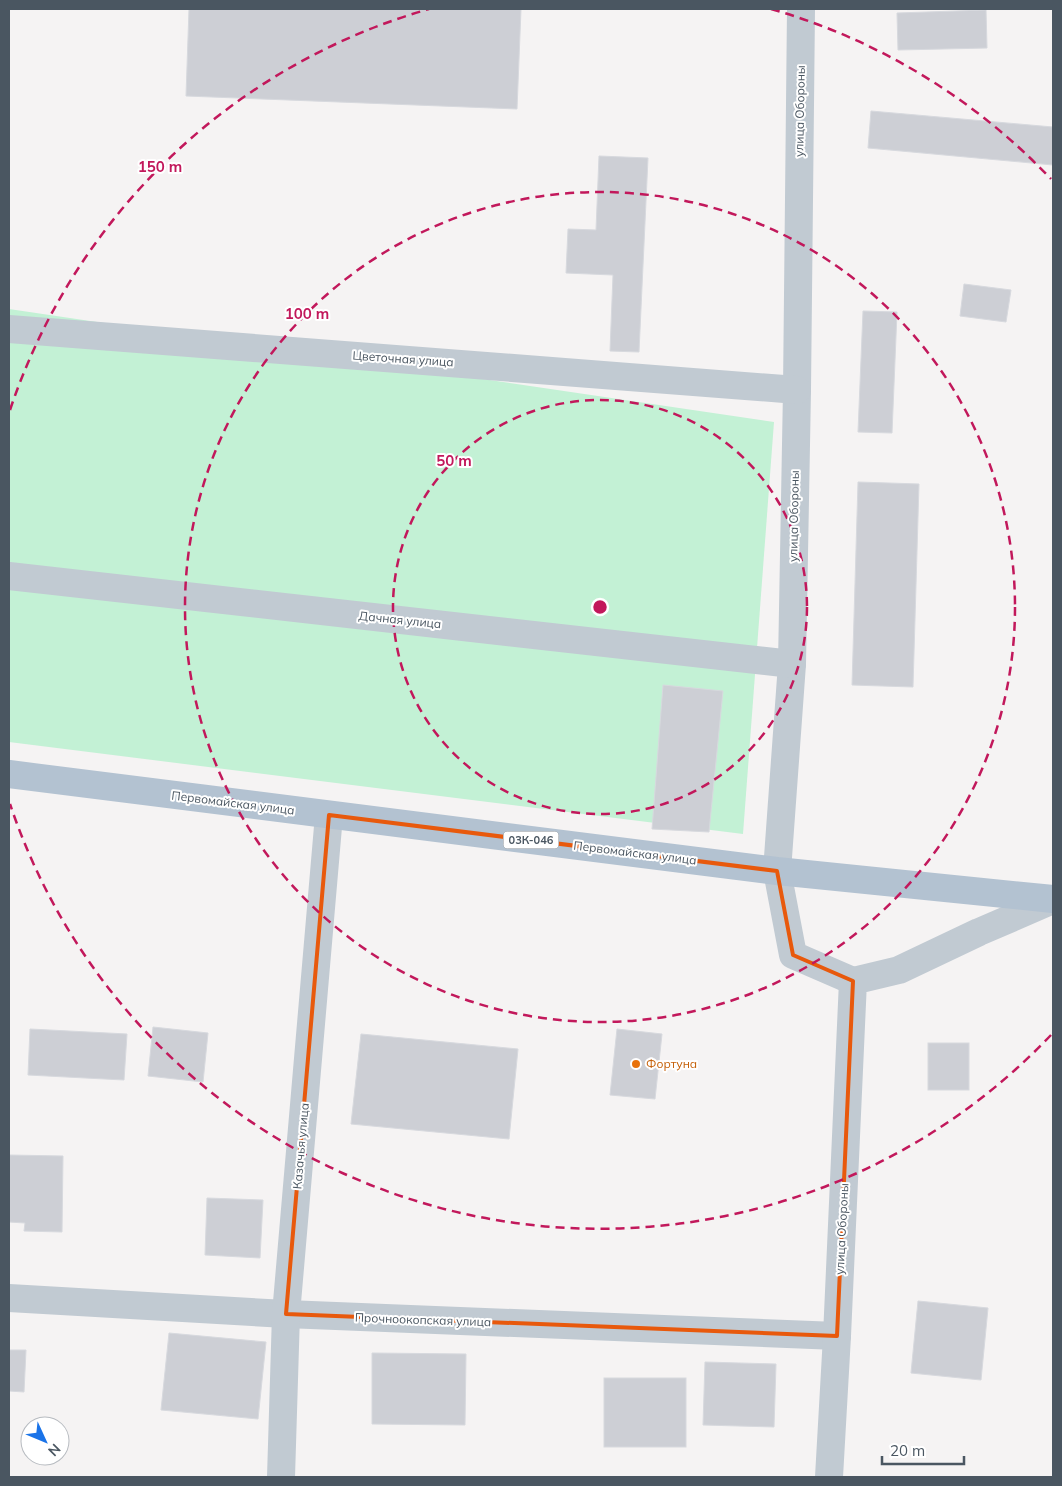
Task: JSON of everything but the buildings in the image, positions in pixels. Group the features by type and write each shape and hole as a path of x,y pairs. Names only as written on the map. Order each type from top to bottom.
{"main road":[{"name":"Первомайская улица","path":"9,774 777,871 1053,900"}],"street":[{"name":"улица Обороны","path":"801,9 792,664 777,871 793,955 853,981 829,1477"},
{"name":"Цветочная улица","path":"9,329 797,390"},
{"name":"Дачная улица","path":"9,576 792,664"},
{"name":"Казачья улица","path":"281,1477 286,1314 329,815"},
{"path":"853,981 899,970 1053,900"},
{"name":"Прочноокопская улица","path":"9,1298 286,1314 837,1336"}],"highlighted area":[{"path":"329,815 777,871 793,955 853,981 837,1336 286,1314"}],"green space":[{"path":"9,309 774,422 743,834 9,742"}],"place":[{"name":"Фортуна","path":"636,1064"}]}
